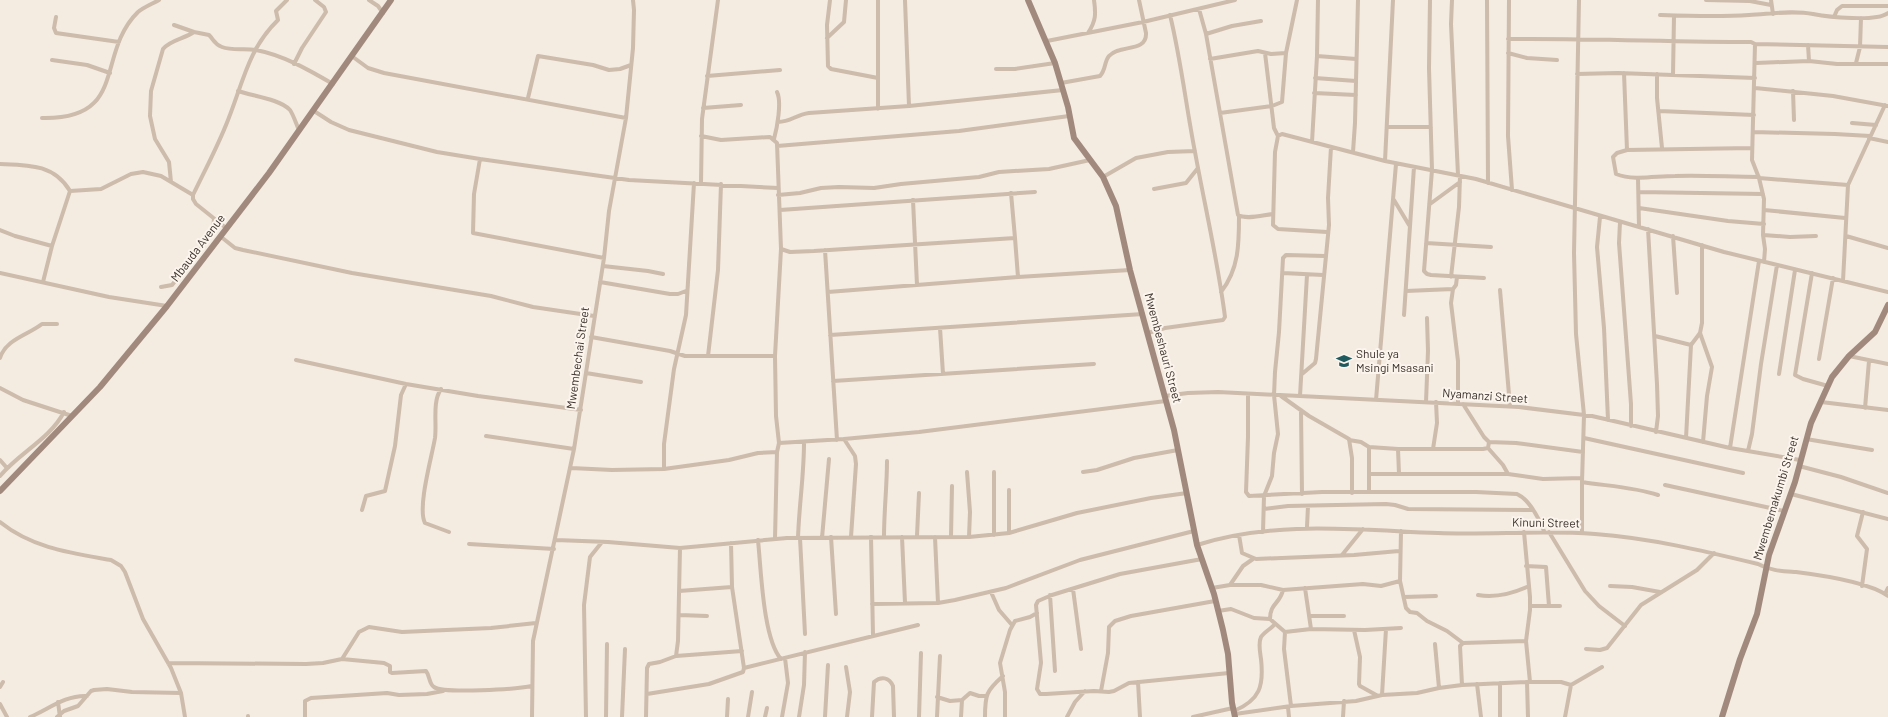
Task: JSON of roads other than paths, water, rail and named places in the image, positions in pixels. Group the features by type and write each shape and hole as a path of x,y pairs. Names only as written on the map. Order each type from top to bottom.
{"street":[{"path":"42,118 67,117 82,112 90,107 101,93 110,73 119,42 128,25 146,6 159,0"},
{"path":"226,228 196,204 193,199 193,195 228,120 255,50 263,36 278,20 276,11 287,0"},
{"path":"294,64 302,48 326,12 324,7 315,0"},
{"path":"369,0 378,6 383,13"},
{"name":"Mbauda Avenue","path":"0,491 100,387 167,306 269,173 353,57 391,0"},
{"name":"Mwembechai Street","path":"532,717 533,650 536,623 554,550 571,468 603,266 615,178 626,118 631,65 634,10 633,0"},
{"path":"702,184 701,136 703,108 718,0"},
{"path":"830,0 827,38 827,62 830,69 878,78"},
{"path":"827,38 844,22 846,0"},
{"path":"878,0 878,109"},
{"path":"905,0 909,106"},
{"name":"Mwembeshauri Street","path":"1028,0 1055,62 1074,138 1103,177 1116,206 1130,270 1166,398 1194,531 1218,611 1228,654 1234,712"},
{"path":"1088,33 1094,24 1096,17 1094,0"},
{"path":"778,122 788,121 798,114 909,106 1062,87 1100,76 1103,73 1108,57 1122,49 1137,47 1144,43 1147,39 1139,0"},
{"path":"1047,41 1143,22 1234,0"},
{"path":"1220,113 1272,106 1282,102 1286,53 1297,0"},
{"path":"1312,142 1315,78 1318,56 1318,0"},
{"path":"1353,152 1358,0"},
{"path":"1385,161 1394,0"},
{"path":"1430,0 1432,170 1424,271 1428,275 1484,278"},
{"path":"1451,277 1459,207 1460,182 1451,24 1452,0"},
{"path":"1486,0 1488,183"},
{"path":"1509,0 1508,136 1512,190"},
{"path":"1580,0 1577,74 1575,208 1576,321 1584,415 1582,533"},
{"path":"1706,0 1771,2 1773,14"},
{"path":"1834,17 1836,10 1842,6 1888,6"},
{"path":"1199,9 1206,34 1239,216 1237,254 1232,278 1221,292"},
{"path":"1660,15 1801,13 1834,17 1861,18 1883,16 1888,13"},
{"path":"1148,333 1165,328 1223,320 1225,317 1178,49 1170,15"},
{"path":"1673,75 1674,16"},
{"path":"56,17 54,28 58,33 119,42"},
{"path":"1856,63 1860,47 1861,18"},
{"path":"1206,34 1232,26 1261,21"},
{"path":"174,25 194,32 210,34 214,43 222,48 255,50 294,64 333,84"},
{"path":"172,182 169,162 159,146 152,128 150,96 164,49 168,43 182,39 194,32"},
{"path":"1508,39 1578,38 1888,47"},
{"path":"1755,44 1756,63 1752,160 1759,177 1763,194 1764,262"},
{"path":"1808,45 1809,61"},
{"path":"1210,59 1258,51 1264,53 1286,53"},
{"path":"1508,52 1527,58 1557,60"},
{"path":"1264,53 1274,128 1278,136 1275,152 1272,214 1275,228 1327,232"},
{"path":"528,98 538,56 593,65 609,70 620,70 631,65"},
{"path":"1318,56 1356,59"},
{"path":"353,57 368,68 384,73 528,98 626,118"},
{"path":"52,60 87,65 110,73"},
{"path":"1756,63 1809,61 1837,64 1888,64"},
{"path":"996,69 1015,70 1055,62"},
{"path":"707,76 780,70"},
{"path":"1577,74 1624,73 1755,78"},
{"path":"1624,73 1627,150"},
{"path":"1657,74 1662,148"},
{"path":"1315,78 1356,81"},
{"path":"1755,88 1833,96 1887,106 1870,137 1848,185 1842,281"},
{"path":"238,91 266,99 286,107 291,111 299,130"},
{"path":"1793,91 1794,120"},
{"path":"775,539 777,452 779,443 776,416 776,356 781,249 777,146 774,139 778,122 777,92"},
{"path":"1314,93 1356,95"},
{"path":"703,108 741,105"},
{"path":"314,111 331,122 362,134 436,152 615,178 778,188"},
{"path":"1659,111 1754,115"},
{"path":"777,146 966,130 1069,116"},
{"path":"1852,123 1876,125"},
{"path":"1387,127 1431,127"},
{"path":"1753,132 1835,134 1870,137 1888,142"},
{"path":"1278,136 1282,134 1396,164 1459,175 1575,208 1600,217 1673,236 1702,246 1888,292"},
{"path":"701,136 721,140 766,137 774,139"},
{"path":"1302,374 1315,363 1316,359 1327,232 1331,148"},
{"path":"1752,148 1662,148 1627,150 1617,153 1613,157 1614,170 1616,174 1620,176 1638,178 1675,176 1759,177 1848,185"},
{"path":"1103,177 1136,158 1168,152 1195,151"},
{"path":"480,159 474,194 473,232 604,258"},
{"path":"778,194 800,193 820,188 874,188 979,177 999,172 1049,169 1090,160"},
{"path":"0,164 28,166 42,169 60,177 70,191"},
{"path":"1376,400 1396,164"},
{"path":"1154,189 1186,183 1198,168"},
{"path":"1404,315 1414,168"},
{"path":"70,191 101,189 138,172 161,176 193,195"},
{"path":"1638,178 1639,227"},
{"path":"1430,204 1460,182"},
{"path":"664,469 664,444 674,369 686,315 686,291 692,238 694,183"},
{"path":"708,356 718,262 721,184"},
{"path":"43,282 52,246 70,191"},
{"path":"780,210 1035,192"},
{"path":"1639,192 1763,194"},
{"path":"1011,193 1018,277"},
{"path":"1394,199 1409,225"},
{"path":"913,200 917,285"},
{"path":"1639,208 1728,221 1764,224"},
{"path":"1764,210 1845,218"},
{"path":"1239,216 1272,214"},
{"path":"1600,217 1597,248 1604,328 1608,420"},
{"path":"161,287 172,284 206,242 213,230 214,219"},
{"path":"1620,222 1620,251 1631,404 1631,426"},
{"path":"1648,229 1658,396 1656,432"},
{"path":"0,230 15,236 52,246"},
{"path":"1763,235 1790,237 1816,236"},
{"path":"220,236 234,248 243,250 352,273 490,296 533,307 594,316"},
{"path":"1673,236 1677,293"},
{"path":"1846,236 1888,248"},
{"path":"781,249 790,252 1015,238"},
{"path":"1426,243 1492,247"},
{"path":"1686,438 1691,345 1700,333 1702,323 1702,246"},
{"path":"825,250 837,440"},
{"path":"1264,532 1264,496 1272,476 1274,452 1278,439 1274,395 1284,256 1325,256"},
{"path":"1730,448 1759,261"},
{"path":"1748,451 1752,434 1762,358 1777,265"},
{"path":"603,266 653,271 662,274"},
{"path":"828,292 1130,270"},
{"path":"1779,374 1795,270"},
{"path":"0,273 114,298 167,306"},
{"path":"1283,273 1323,275"},
{"path":"1812,273 1795,375 1803,379 1828,386"},
{"path":"1300,396 1307,275"},
{"path":"1456,276 1456,285 1453,289 1451,303 1458,361 1461,404 1484,437 1490,442 1524,444 1583,452"},
{"path":"1819,359 1833,278"},
{"path":"600,282 670,294 678,294 686,291"},
{"path":"1406,290 1453,289"},
{"path":"1500,290 1510,406"},
{"name":"Mwembemakumbi Street","path":"1722,717 1740,659 1757,614 1766,568 1791,494 1806,439 1828,386 1839,368 1849,356 1870,337 1886,316 1888,305"},
{"path":"830,335 1143,314"},
{"path":"1426,402 1428,351 1427,318"},
{"path":"0,358 2,350 8,344 33,331 42,324 57,324"},
{"path":"940,328 943,374"},
{"path":"1700,333 1712,367 1707,396 1704,442"},
{"path":"1655,336 1691,345"},
{"path":"591,337 632,344 684,356 776,356"},
{"path":"1849,356 1888,364"},
{"path":"296,360 406,384 478,396 581,410"},
{"path":"1865,408 1869,360"},
{"path":"833,381 1094,364"},
{"path":"586,374 641,382"},
{"path":"362,510 366,496 385,491 395,446 401,394 406,384"},
{"path":"0,388 23,400 64,412 72,416"},
{"path":"441,389 438,396 435,437 423,500 422,516 425,524 448,532"},
{"name":"Nyamanzi Street","path":"779,443 804,443 912,433 1206,392 1436,402 1510,406 1584,415 1799,463 1888,493"},
{"path":"1248,394 1246,492 1248,496 1369,492 1476,492 1517,494 1522,497 1541,522 1585,591 1599,606 1625,626"},
{"path":"1280,395 1301,410 1347,436 1352,458 1352,493"},
{"path":"1432,449 1437,423 1436,402"},
{"path":"1821,402 1888,410"},
{"path":"1301,410 1302,494"},
{"path":"0,476 53,427 64,412"},
{"path":"486,436 574,449"},
{"path":"1584,438 1743,473"},
{"path":"844,439 855,456 856,464 852,537"},
{"path":"1806,439 1872,450"},
{"path":"1349,440 1361,442 1369,447 1398,449 1483,450 1488,448"},
{"path":"1488,448 1490,442"},
{"path":"804,443 804,464 799,506 799,538 805,634"},
{"path":"1369,447 1369,492"},
{"path":"1488,448 1503,465 1508,474"},
{"path":"1398,449 1399,474"},
{"path":"1083,472 1097,470 1134,458 1178,450"},
{"path":"571,468 612,470 664,469 729,460 758,453 777,452"},
{"path":"822,538 829,459"},
{"path":"0,460 7,468"},
{"path":"884,537 884,497 888,483 887,461"},
{"path":"967,472 970,512 969,537"},
{"path":"994,472 994,535"},
{"path":"1369,474 1508,474 1543,479 1582,480 1620,488 1642,489 1658,496"},
{"path":"1664,485 1784,511"},
{"path":"951,537 952,486"},
{"path":"1009,490 1009,533"},
{"path":"917,536 919,493"},
{"path":"556,540 680,548 758,540 799,538 917,536 969,537 1009,533 1077,513 1143,499 1186,494"},
{"path":"1791,494 1888,519"},
{"path":"1264,509 1386,504 1408,509 1532,510"},
{"path":"1308,506 1308,527"},
{"path":"1862,586 1867,549 1866,546 1858,540 1857,536 1863,512"},
{"path":"0,522 12,532 30,542 111,560 121,566 125,572 143,619 168,663 181,693 185,717"},
{"name":"Kinuni Street","path":"1198,545 1239,536 1308,527 1401,532 1460,533 1547,531 1582,533 1656,541 1714,553 1758,564 1773,570 1832,577 1886,595"},
{"path":"1342,555 1364,529"},
{"path":"872,604 938,603 991,592 1006,588 1080,560 1194,531"},
{"path":"1401,532 1399,551 1400,581 1406,608 1410,612 1417,613 1463,643 1526,641"},
{"path":"1524,532 1530,606 1526,641 1529,682 1528,717"},
{"path":"1239,536 1242,553 1253,559 1399,551"},
{"path":"831,537 836,614"},
{"path":"871,537 873,636"},
{"path":"902,537 905,604"},
{"path":"935,537 938,603"},
{"path":"758,540 766,618 773,648 783,659 788,683 782,717"},
{"path":"586,717 584,605 590,557 602,542"},
{"path":"647,694 710,684 741,674 744,668 732,587 731,543"},
{"path":"469,544 554,550"},
{"path":"676,656 679,615 680,548"},
{"path":"1586,649 1604,650 1642,605 1696,570 1714,553"},
{"path":"1202,559 1120,574 1050,595 1037,602 1041,663 1038,692 1046,694 1085,691 1114,691 1123,685 1138,682 1229,673"},
{"path":"1230,585 1243,566 1253,559"},
{"path":"1526,566 1546,567 1549,606"},
{"path":"1212,588 1230,585 1267,585 1282,590 1363,584 1381,586 1400,581"},
{"path":"1478,595 1487,596 1508,594 1529,586"},
{"path":"1610,586 1632,587 1660,592"},
{"path":"679,591 732,587"},
{"path":"1305,588 1311,629"},
{"path":"1886,595 1888,588"},
{"path":"1073,589 1081,649"},
{"path":"1270,619 1271,607 1281,597 1282,590"},
{"path":"991,592 999,610 1012,625"},
{"path":"1050,595 1055,671"},
{"path":"1404,597 1436,596"},
{"path":"1100,691 1108,653 1110,627 1115,621 1131,616 1215,601"},
{"path":"1530,606 1560,606"},
{"path":"1218,611 1231,609 1254,618 1270,619 1285,632 1311,629 1354,630 1401,628"},
{"path":"1005,717 1005,692 1000,663 1012,625 1016,621 1030,617 1037,613"},
{"path":"679,615 707,616"},
{"path":"1309,616 1344,616"},
{"path":"342,659 358,632 369,627 402,632 491,628 536,623"},
{"path":"1234,712 1247,705 1258,692 1263,677 1259,649 1261,638 1275,624"},
{"path":"744,668 918,625"},
{"path":"1380,695 1386,629"},
{"path":"1354,630 1360,657 1359,684 1360,686 1380,695"},
{"path":"1285,632 1284,649 1289,717"},
{"path":"1462,685 1460,646 1463,643"},
{"path":"606,717 607,644"},
{"path":"1435,644 1439,688"},
{"path":"622,717 625,650"},
{"path":"646,717 647,666 652,663 660,662 676,656 742,651"},
{"path":"799,717 804,685 805,652"},
{"path":"919,717 921,653"},
{"path":"937,717 940,656"},
{"path":"168,663 306,664 323,663 342,659 384,663 390,666 390,672 392,673 426,671 432,686 445,690 502,689 532,686"},
{"path":"824,717 828,665"},
{"path":"846,667 850,692 848,717"},
{"path":"1193,717 1344,701 1367,700 1380,695 1417,693 1462,685 1529,682 1561,682 1571,685 1602,667"},
{"path":"986,717 986,696 991,687 1003,676"},
{"path":"872,717 874,682 880,678 884,678 893,686 894,717"},
{"path":"0,687 3,682"},
{"path":"1138,682 1140,717"},
{"path":"1500,683 1500,717"},
{"path":"1477,684 1481,717"},
{"path":"1565,717 1571,685"},
{"path":"58,702 59,716 78,706 91,691 102,689 132,692 181,693"},
{"path":"306,717 306,701 311,698 387,692 395,695 427,694 445,690"},
{"path":"1067,717 1074,702 1085,691"},
{"path":"748,717 752,692"},
{"path":"937,696 950,701 962,700 970,693 979,696 986,696"},
{"path":"30,717 58,702 80,696 87,696"},
{"path":"727,717 728,699"},
{"path":"961,717 962,700"},
{"path":"1343,717 1344,701"},
{"path":"0,704 7,717"},
{"path":"765,717 767,708"}],"place":[{"name":"Shule ya Msingi Msasani","path":"1344,361"}]}
